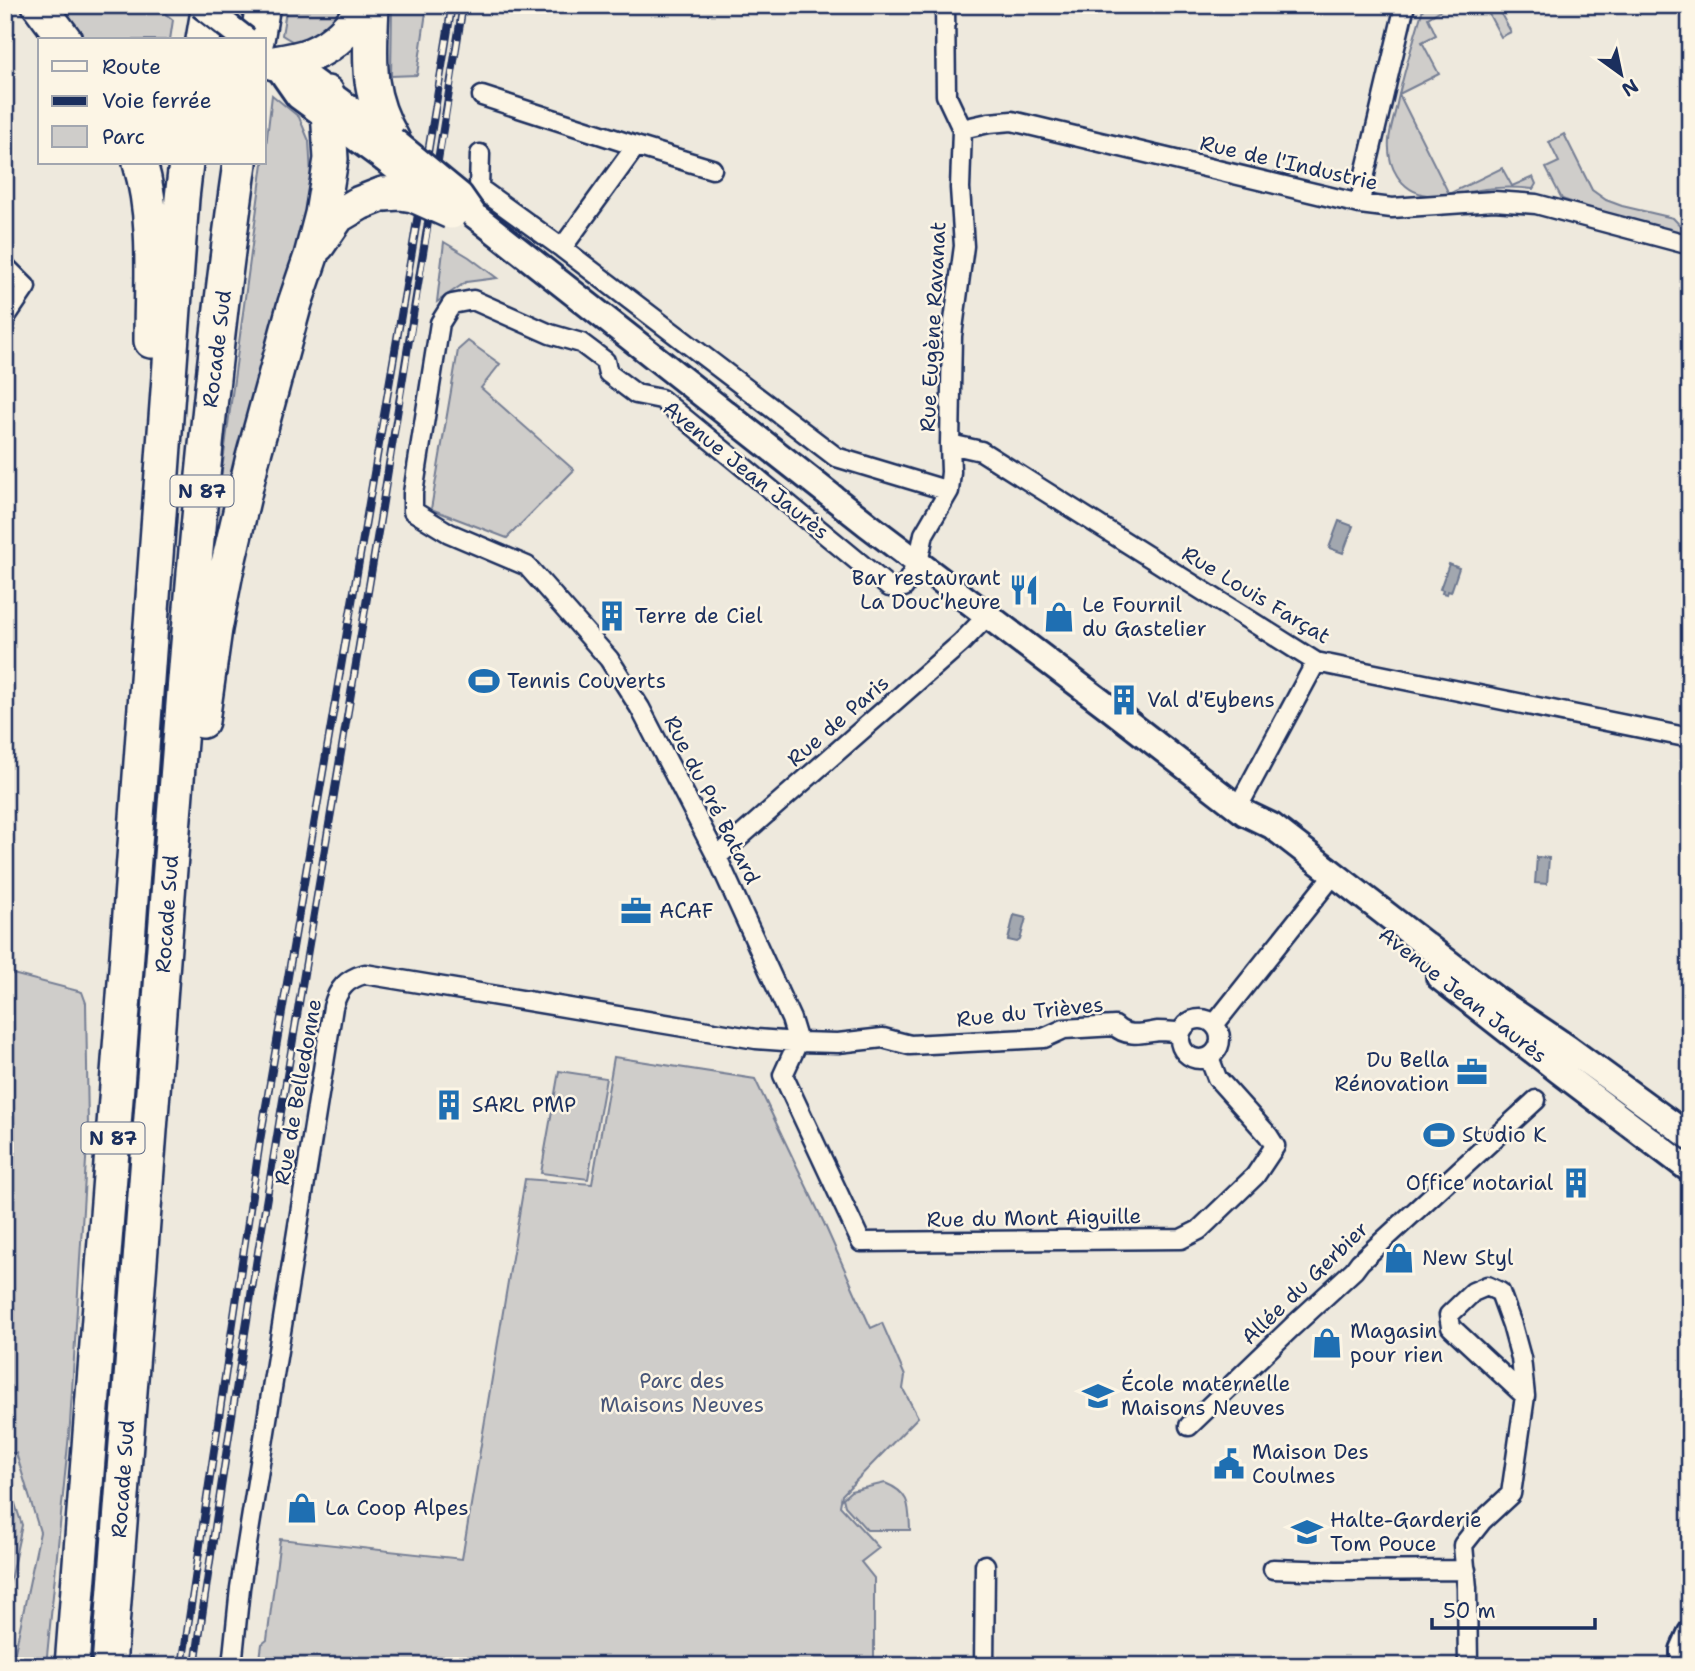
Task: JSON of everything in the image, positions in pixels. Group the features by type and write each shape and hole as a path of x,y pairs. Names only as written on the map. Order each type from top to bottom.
{"highway":[{"path":"39,5 64,38"},
{"path":"202,38 205,5"},
{"path":"263,5 264,38"},
{"path":"266,52 297,59 312,54 341,35 364,5"},
{"path":"372,5 370,72 373,94 389,150"},
{"path":"174,821 197,760 215,629 252,461 322,214 331,159 328,106"},
{"path":"140,164 151,216 152,610"},
{"name":"Rocade Sud","path":"72,1666 181,198 186,164"},
{"name":"Rocade Sud","path":"109,1666 187,654 208,425 240,164"},
{"path":"311,256 338,216 383,194 413,195 462,214"}],"main road":[{"path":"205,5 244,38"},
{"name":"Avenue Jean Jaurès","path":"266,53 298,96 328,106 389,150 462,214 987,616 1242,810 1272,826 1329,880 1548,1063 1690,1170"},
{"name":"Avenue Jean Jaurès","path":"1329,880 1690,1137"},
{"path":"1683,1666 1684,1650 1690,1634"}],"street":[{"name":"Rue Eugène Ravanat","path":"918,563 924,534 949,491 953,336 964,246 960,188 962,129 946,94 945,5"},
{"path":"1360,204 1405,5"},
{"path":"482,96 712,169"},
{"name":"Rue de l'Industrie","path":"962,129 1012,121 1360,204 1392,208 1494,201 1536,204 1690,245"},
{"path":"562,248 636,146"},
{"path":"480,154 479,188 836,457 949,491"},
{"path":"5,265 26,287 5,318"},
{"name":"Avenue Jean Jaurès","path":"413,512 413,493 440,323 452,304 473,300 550,334 581,343 606,361 608,373 636,394 660,399 889,587 904,587 918,563"},
{"name":"Rue Louis Farçat","path":"950,444 983,452 1316,662 1690,738"},
{"name":"Rue du Pré Batard","path":"413,512 449,533 527,566 609,659 640,708 717,857 791,1019 798,1042"},
{"name":"Rue de Paris","path":"717,857 961,643 987,616"},
{"path":"1242,810 1316,662"},
{"path":"1181,1032 1180,1044 1186,1054 1197,1059 1214,1054 1220,1043 1220,1036 1214,1025 1329,880"},
{"name":"Rue de Belledonne","path":"232,1666 240,1588 333,1007 337,993 344,985 365,974 756,1039 798,1042"},
{"name":"Rue du Trièves","path":"798,1042 838,1043 883,1038 910,1045 1044,1038 1064,1029 1115,1026 1121,1031 1141,1035 1160,1031 1181,1032 1184,1026 1195,1019 1209,1021 1214,1025"},
{"name":"Rue du Mont Aiguille","path":"798,1042 783,1075 861,1242 1181,1239 1199,1230 1255,1175 1275,1146 1217,1078 1209,1057"},
{"name":"Allée du Gerbier","path":"1189,1426 1360,1262 1536,1100"},
{"path":"1468,1666 1463,1545 1482,1521 1511,1494 1525,1396 1521,1358 1512,1325 1500,1292 1487,1286 1473,1292 1448,1315 1451,1327 1525,1396"},
{"path":"984,1666 985,1565"},
{"path":"1273,1569 1466,1570"}],"green space":[{"path":"48,5 155,5 173,20 170,38 73,38"},
{"path":"287,5 347,5 333,27 300,46 282,35"},
{"path":"392,5 427,5 417,75 391,76"},
{"path":"1424,5 1443,5 1444,8 1428,18 1436,35 1422,42 1439,74 1399,94"},
{"path":"1484,5 1496,5 1511,32 1501,37"},
{"path":"1399,94 1449,194 1502,168 1512,186 1533,177 1536,184 1533,189 1497,188 1434,196 1409,188 1397,176 1389,150 1390,132"},
{"path":"272,95 299,117 309,141 312,193 203,612 263,164 266,164"},
{"path":"1564,134 1592,190 1606,200 1622,206 1673,218 1689,235 1562,199 1546,168 1559,162 1549,142"},
{"path":"444,242 497,278 466,282 437,302"},
{"path":"468,341 500,364 481,388 574,470 507,538 431,509 458,350"},
{"path":"5,972 82,992 86,1003 88,1127 70,1424 46,1666 12,1666 40,1532 16,1453 5,1453"},
{"name":"Parc des Maisons Neuves","path":"614,1057 755,1079 871,1328 882,1323 905,1376 903,1389 918,1417 842,1495 840,1506 879,1548 861,1562 874,1578 874,1666 259,1666 262,1644 267,1640 280,1539 462,1559 525,1179 592,1184"},
{"path":"559,1071 606,1078 588,1179 541,1173"},
{"path":"5,1473 22,1525 5,1604"},
{"path":"885,1483 904,1496 910,1530 867,1530 845,1506 843,1498 851,1491"}],"shaded area":[{"path":"1339,521 1353,526 1343,553 1329,548"},
{"path":"1449,564 1459,568 1451,592 1448,591 1447,594 1440,589"},
{"path":"1537,857 1549,858 1547,884 1535,883"},
{"path":"1014,915 1026,918 1020,940 1017,942 1008,940"}],"railway":[{"path":"182,1666 260,1141 452,5"},
{"path":"195,1666 252,1290 463,5"}],"place":[{"name":"Bar restaurant La Douc'heure","path":"1024,590"},
{"name":"Terre de Ciel","path":"612,616"},
{"name":"Le Fournil du Gastelier","path":"1059,617"},
{"name":"Tennis Couverts","path":"484,681"},
{"name":"Val d'Eybens","path":"1124,700"},
{"name":"ACAF","path":"636,911"},
{"name":"Du Bella Rénovation","path":"1472,1072"},
{"name":"SARL PMP","path":"449,1105"},
{"name":"Studio K","path":"1439,1135"},
{"name":"Office notarial","path":"1576,1183"},
{"name":"New Styl","path":"1399,1258"},
{"name":"Magasin pour rien","path":"1327,1343"},
{"name":"École maternelle Maisons Neuves","path":"1098,1396"},
{"name":"Maison Des Coulmes","path":"1229,1464"},
{"name":"La Coop Alpes","path":"302,1508"},
{"name":"Halte-Garderie Tom Pouce","path":"1307,1532"}]}
